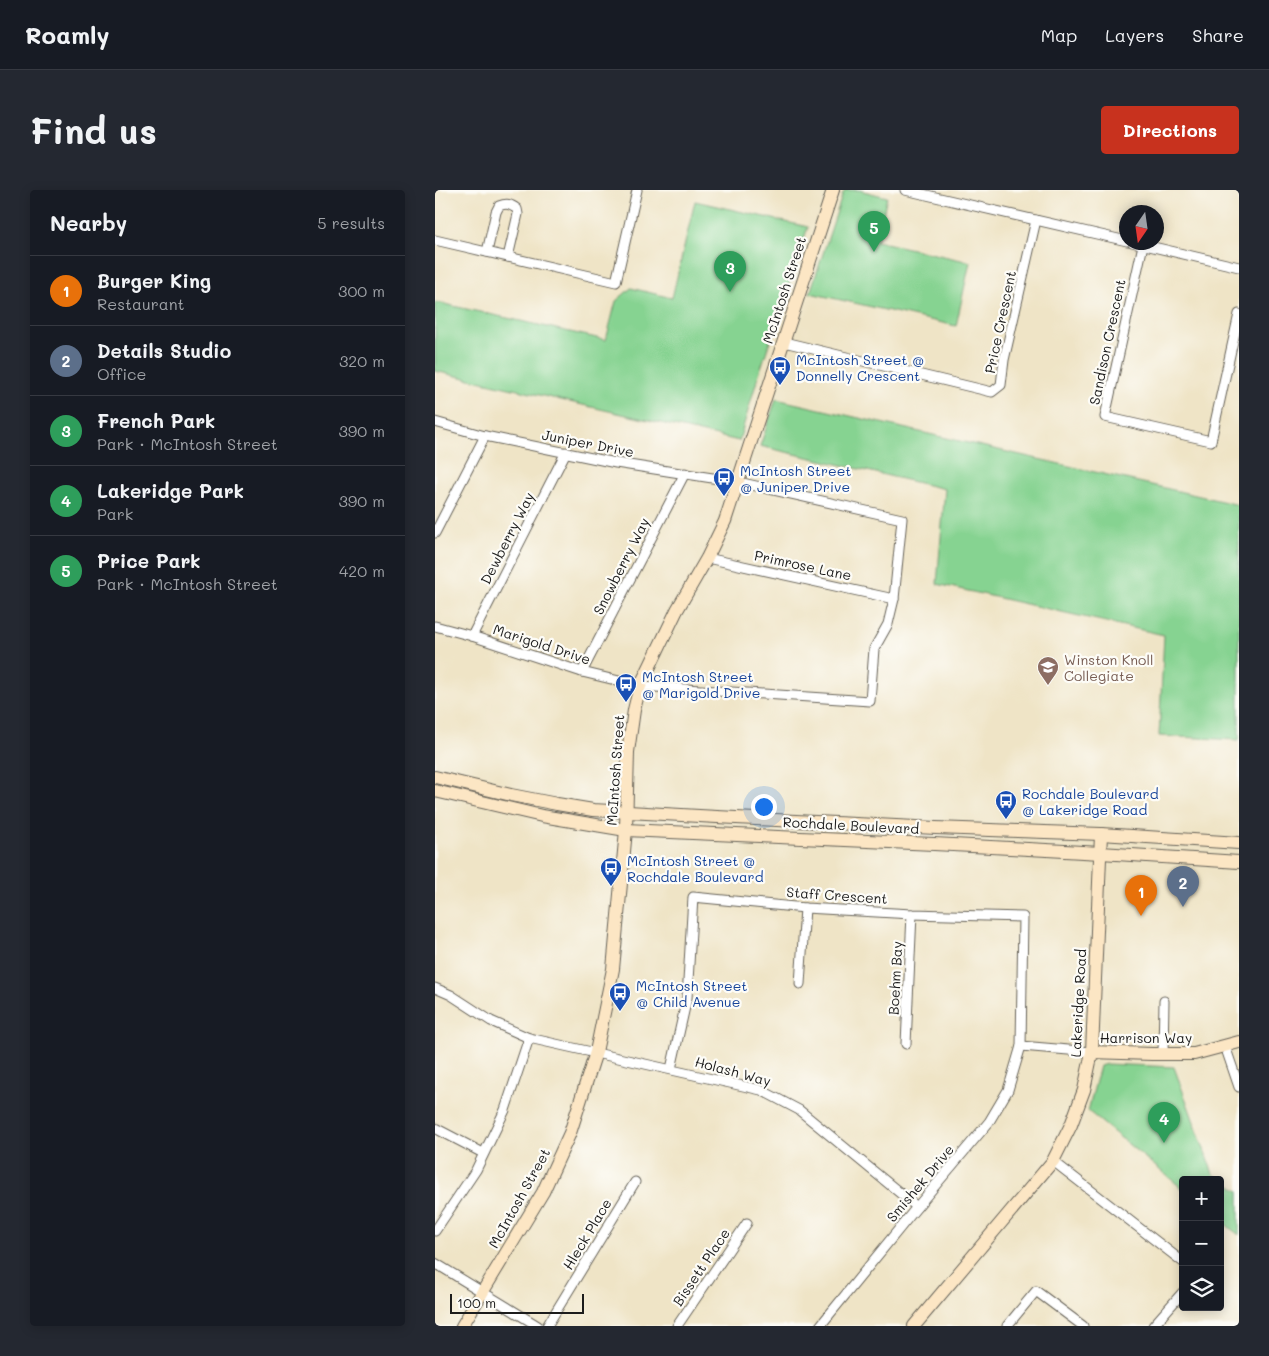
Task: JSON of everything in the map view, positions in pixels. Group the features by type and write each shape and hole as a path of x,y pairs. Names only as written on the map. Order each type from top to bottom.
{"street":[{"path":"435,240 616,282 637,190"},
{"name":"McIntosh Street","path":"462,1326 547,1184 571,1133 597,1052 613,969 626,830 628,752 631,720 640,686 677,610 707,558 725,521 833,190"},
{"path":"905,190 1119,239"},
{"path":"487,252 499,206 511,205 517,209 518,214 508,257"},
{"name":"Price Crescent","path":"784,342 992,392 1001,386 1004,360 1036,220"},
{"name":"Sandison Crescent","path":"1142,250 1105,417 1211,441 1239,314"},
{"path":"1164,250 1239,267"},
{"name":"Juniper Drive","path":"435,422 485,436 616,463 738,482 902,519 894,598"},
{"path":"435,533 485,436"},
{"name":"Dewberry Way","path":"472,636 566,452"},
{"name":"Snowberry Way","path":"583,672 685,473"},
{"name":"Primrose Lane","path":"707,558 894,598"},
{"name":"Marigold Drive","path":"435,626 583,672 640,686 870,701 875,649 888,624 894,598"},
{"name":"Rochdale Boulevard","path":"435,777 593,810 936,828 1101,834 1239,843"},
{"name":"Rochdale Boulevard","path":"435,791 542,816 626,830 855,840 1239,862"},
{"name":"Lakeridge Road","path":"914,1326 1053,1161 1071,1125 1084,1090 1092,1052 1101,834"},
{"name":"Staff Crescent","path":"671,1069 687,998 693,897 805,908 912,914 1023,917 1021,1046"},
{"path":"800,984 805,908"},
{"name":"Boehm Bay","path":"906,1044 912,914"},
{"name":"Holash Way","path":"435,988 451,995 491,1021 529,1038 761,1090 799,1110 917,1207"},
{"path":"1163,1054 1164,1001"},
{"path":"435,1231 475,1170 505,1110 529,1038"},
{"name":"Harrison Way","path":"1021,1046 1092,1052 1194,1054 1239,1042"},
{"name":"Smishek Drive","path":"819,1326 989,1122 1007,1090 1021,1046"},
{"path":"1225,1046 1239,1087"},
{"path":"435,1128 483,1153"},
{"path":"1053,1161 1179,1259"},
{"name":"Hleck Place","path":"547,1326 635,1182"},
{"name":"Bissett Place","path":"677,1326 747,1223"},
{"path":"435,1263 538,1326"},
{"path":"1007,1326 1036,1291 1083,1326"},
{"path":"1153,1326 1179,1297"}],"green space":[{"path":"846,190 859,190 887,197 877,241 970,262 956,326 810,293 843,193"},
{"path":"695,201 808,227 758,377 739,441 435,371 435,302 606,340 616,301 631,288 672,298"},
{"path":"776,399 1239,505 1239,740 1159,736 1164,635 937,584 945,489 760,446"},
{"path":"1106,1064 1174,1067 1213,1174 1216,1176 1179,1176 1179,1186 1088,1111 1100,1066"},
{"path":"1224,1181 1239,1191 1239,1235 1224,1223"}],"place":[{"name":"Price Park","path":"874,252"},
{"name":"French Park","path":"730,292"},
{"name":"McIntosh Street @ Donnelly Crescent","path":"780,386"},
{"name":"McIntosh Street @ Juniper Drive","path":"724,497"},
{"name":"Winston Knoll Collegiate","path":"1048,686"},
{"name":"McIntosh Street @ Marigold Drive","path":"626,703"},
{"name":"Rochdale Boulevard @ Lakeridge Road","path":"1006,820"},
{"name":"McIntosh Street @ Rochdale Boulevard","path":"611,887"},
{"name":"Details Studio","path":"1183,907"},
{"name":"Burger King","path":"1141,916"},
{"name":"McIntosh Street @ Child Avenue","path":"620,1012"},
{"name":"Lakeridge Park","path":"1164,1143"}]}
